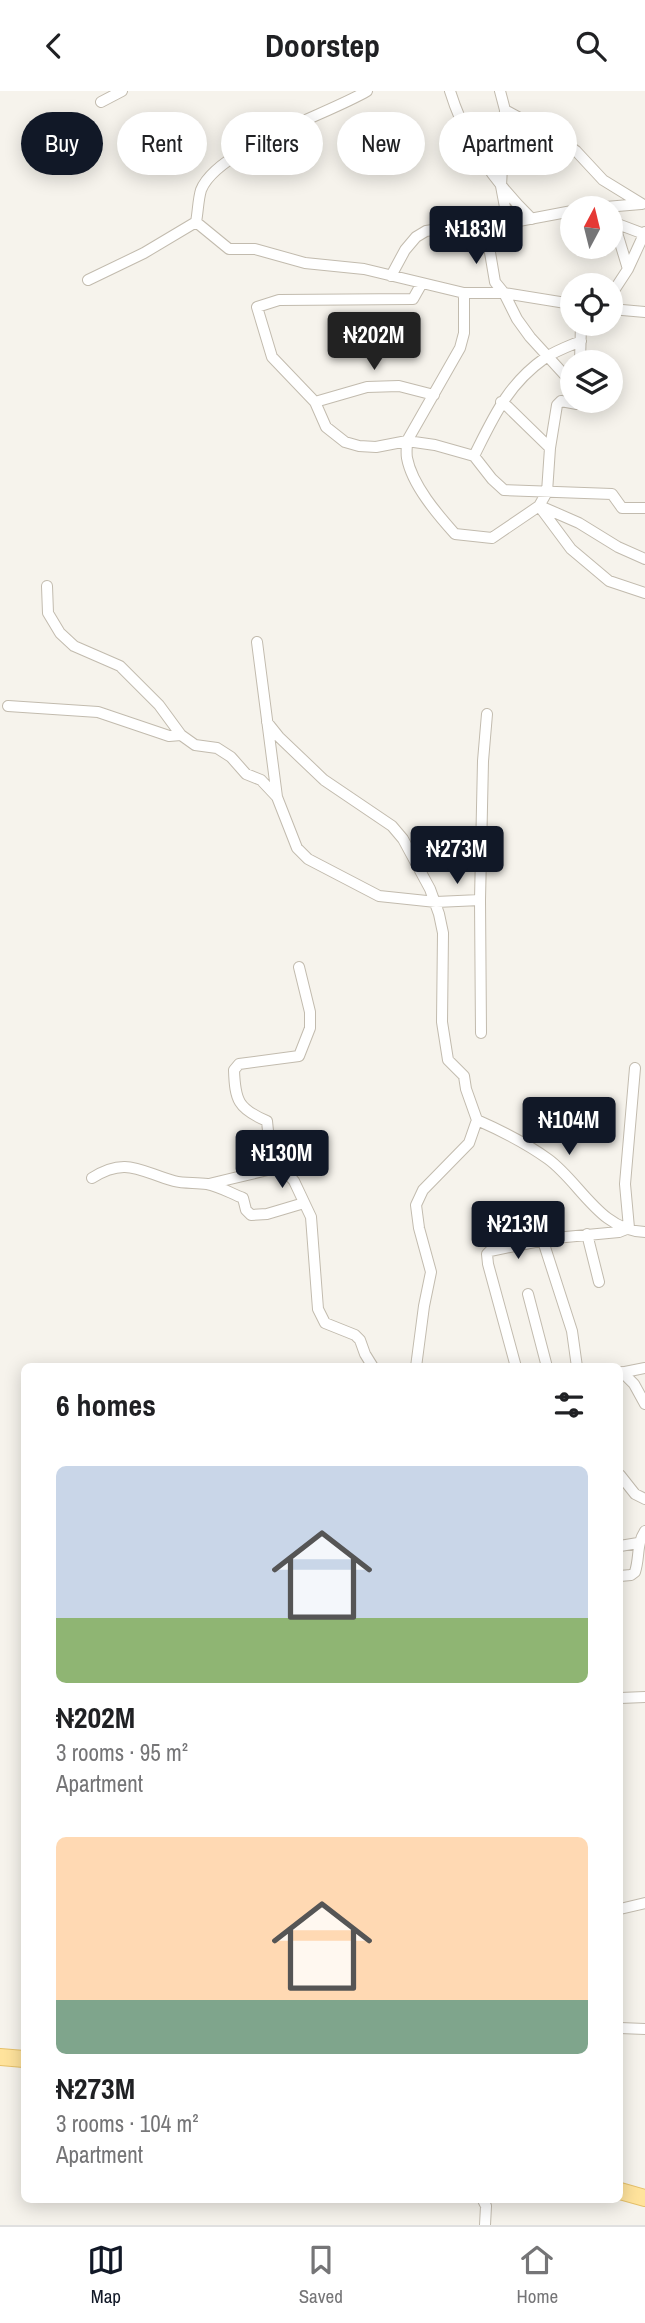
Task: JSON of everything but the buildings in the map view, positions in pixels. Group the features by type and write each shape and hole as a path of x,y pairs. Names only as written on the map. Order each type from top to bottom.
{"main road":[{"path":"0,2057 21,2059"},
{"path":"623,2192 645,2198"}],"street":[{"path":"101,102 122,91"},
{"path":"197,222 202,189 217,170 268,136 367,91"},
{"path":"450,91 472,146 501,186 531,219"},
{"path":"500,91 505,110 501,186 508,223"},
{"path":"505,110 562,141 576,151 603,180 643,204"},
{"path":"623,210 643,204"},
{"path":"391,276 405,250 416,237 425,232 485,223 508,223 560,213"},
{"path":"623,220 645,233 623,277"},
{"path":"197,222 229,249 255,249 305,263 364,269 464,293 504,293 560,302"},
{"path":"88,280 144,253 197,222"},
{"path":"485,223 495,282 504,293 517,319 560,371"},
{"path":"623,253 628,269"},
{"path":"422,283 413,299 279,300 257,307 272,357 315,402 326,427 345,442 359,446 376,447 407,441 435,445 474,456 504,490 612,494 622,508 645,508"},
{"path":"464,293 462,341 407,441 407,458 419,488 433,510 455,534 492,538 540,506 548,492 550,448 557,405 560,402"},
{"path":"623,310 645,312"},
{"path":"580,336 580,350"},
{"path":"474,456 501,402 511,389 547,357 580,341"},
{"path":"315,402 367,387 399,386 434,395"},
{"path":"501,402 550,448"},
{"path":"540,506 579,523 618,547 645,559"},
{"path":"540,506 571,549 609,581 645,593"},
{"path":"47,586 48,613 60,633 74,646 120,666 159,705 181,735 195,745 217,748 224,752 246,774 261,781 277,797"},
{"path":"257,642 277,797 297,848 308,859 379,896 436,902 480,900"},
{"path":"8,706 98,712 169,736 181,735"},
{"path":"481,1033 480,900 483,761 487,713"},
{"path":"267,722 324,780 392,825 408,848 436,902 443,933 442,1022 448,1060 464,1076 477,1120 468,1143 422,1190 416,1205 431,1272 417,1363"},
{"path":"299,967 310,1012 310,1028 299,1056 239,1064 234,1070 234,1088 240,1105 267,1122 269,1141 280,1167 294,1181 311,1217 318,1309 325,1323 355,1335 371,1363"},
{"path":"629,1229 625,1184 635,1068"},
{"path":"477,1120 510,1134 550,1160 597,1212 629,1229 645,1232"},
{"path":"208,1184 280,1167"},
{"path":"92,1178 102,1172 141,1168 174,1181 208,1184 243,1198 246,1210 251,1215 267,1214 304,1203"},
{"path":"515,1363 487,1254 490,1251 543,1241 629,1229"},
{"path":"587,1234 599,1282"},
{"path":"543,1241 572,1331 576,1363"},
{"path":"527,1294 546,1363"},
{"path":"623,1373 645,1369"},
{"path":"623,1375 634,1384 645,1404"},
{"path":"623,1479 635,1494 645,1499"},
{"path":"623,1576 635,1572 639,1558 638,1543 645,1531"},
{"path":"623,1546 638,1543"},
{"path":"623,1698 645,1697"},
{"path":"623,1908 645,1903"},
{"path":"623,2028 645,2029"},
{"path":"484,2203 485,2225"}]}
